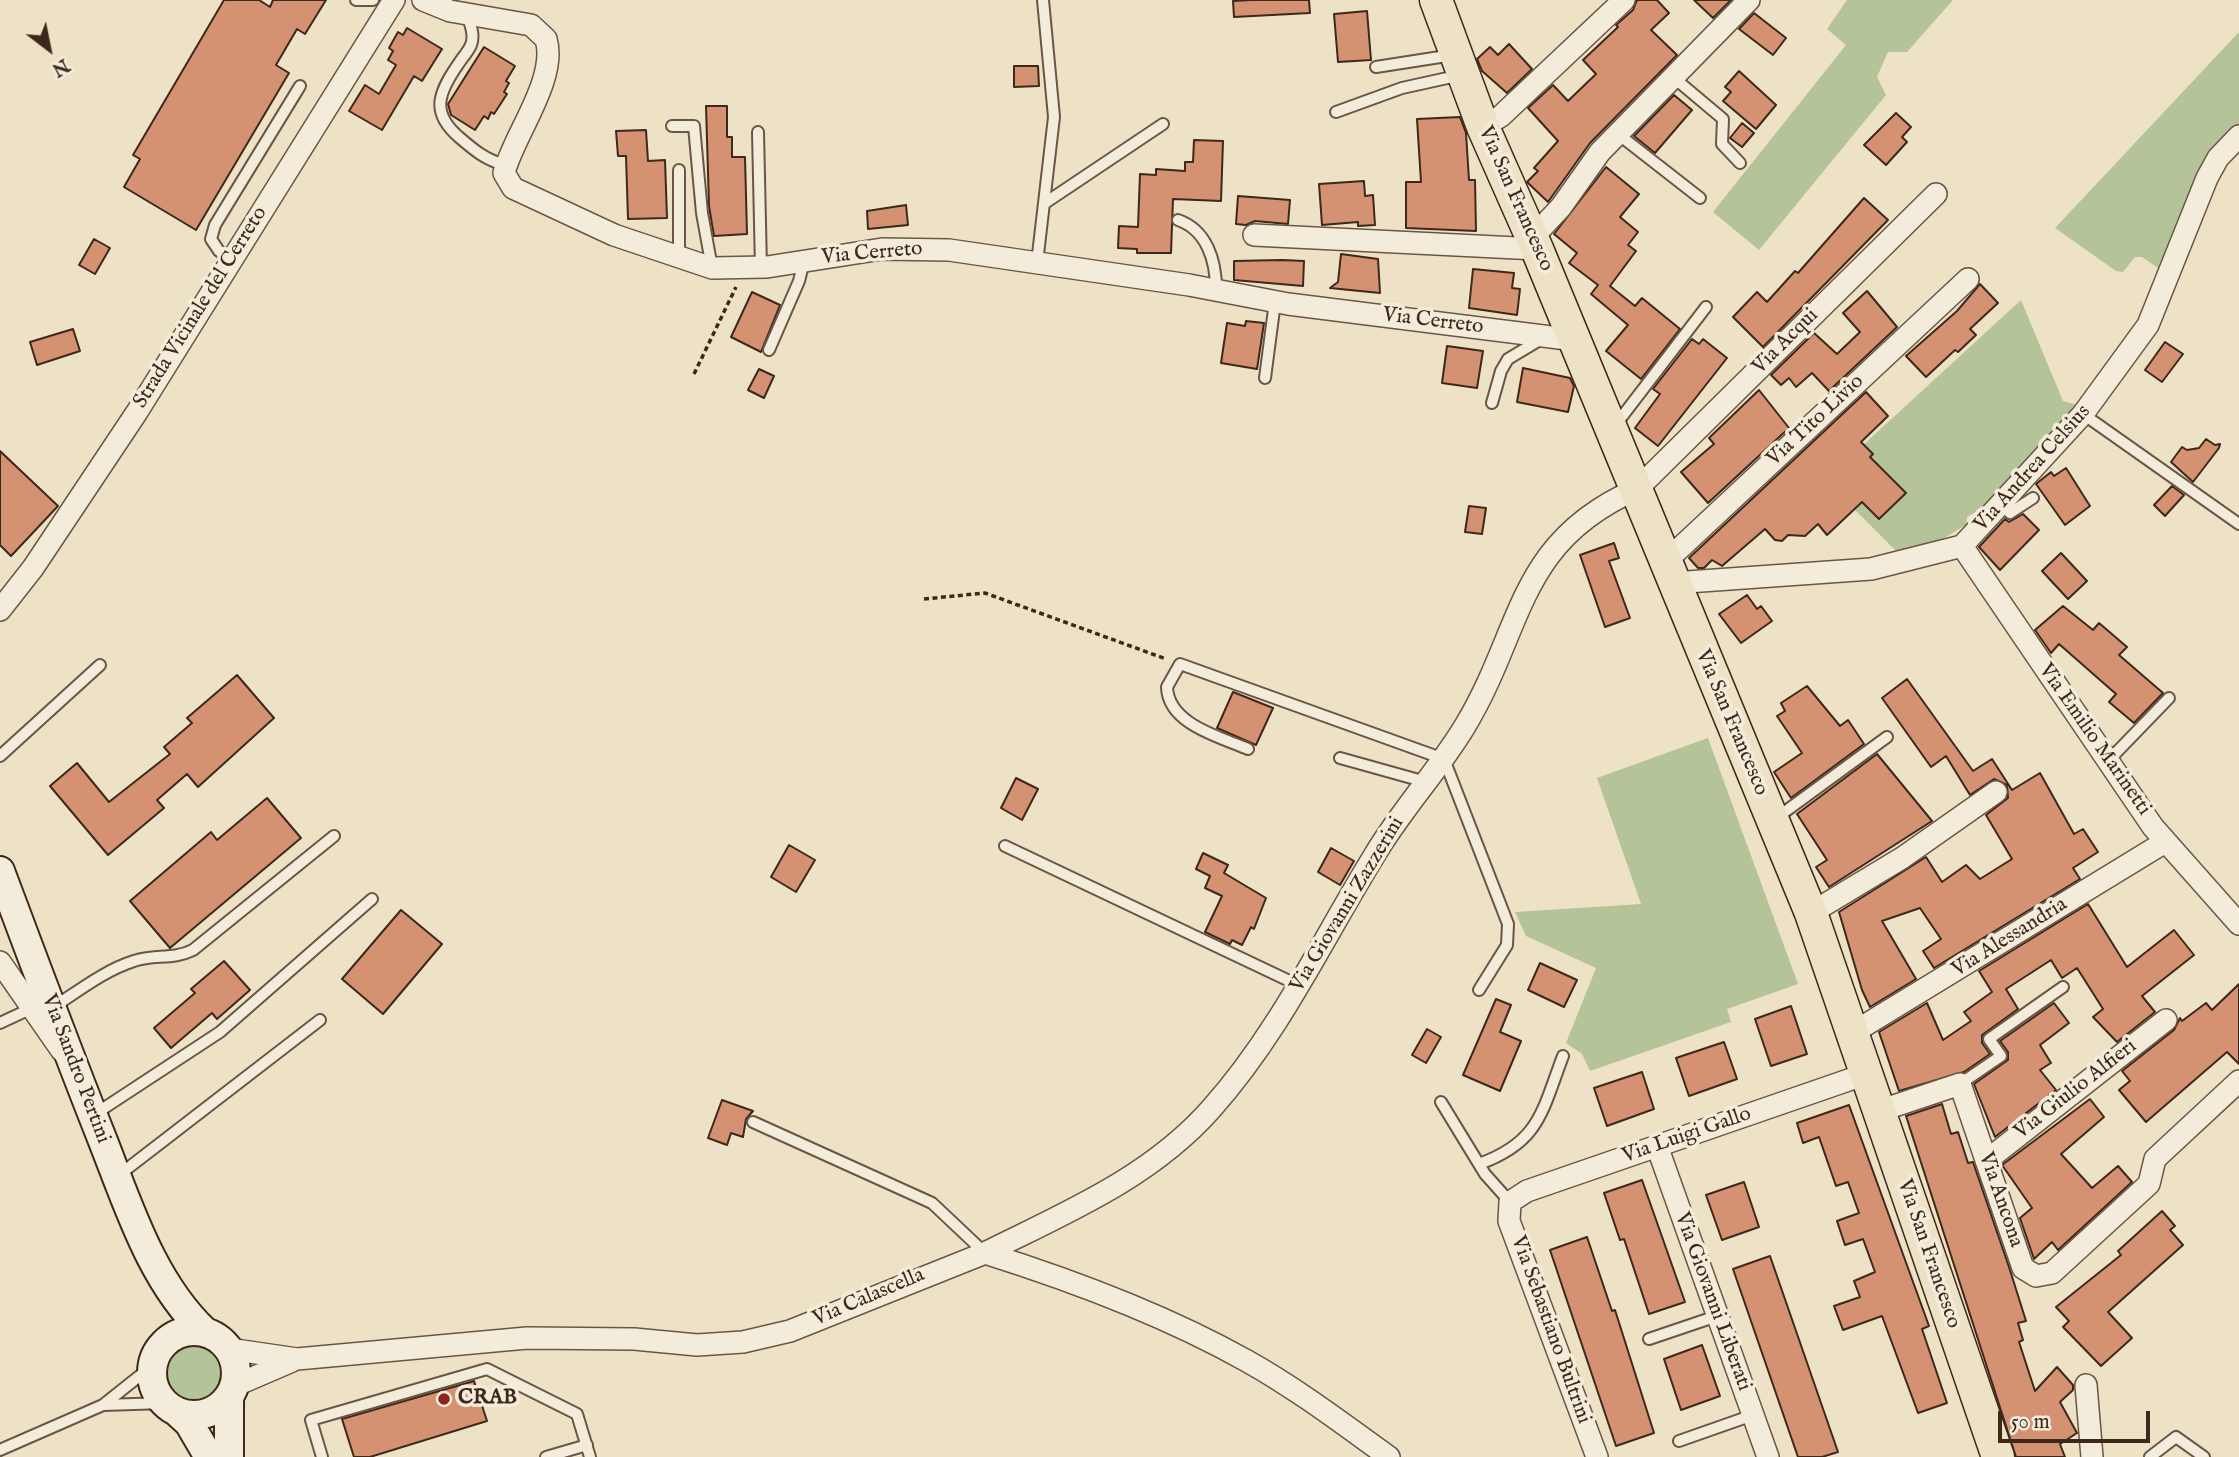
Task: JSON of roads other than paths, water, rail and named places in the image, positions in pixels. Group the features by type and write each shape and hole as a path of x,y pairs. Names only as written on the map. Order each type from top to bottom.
{"main road":[{"name":"Via San Francesco","path":"1436,0 1483,127 1535,243 1811,913 1998,1457"},
{"name":"Via Sandro Pertini","path":"0,871 41,1008 74,1067 155,1265 169,1292 205,1332 229,1349"},
{"name":"Via Sandro Pertini","path":"155,1265 162,1295 154,1386 195,1433 209,1457"},
{"path":"156,1357 180,1333 205,1332"},
{"path":"229,1349 236,1371 231,1391 229,1457"},
{"path":"171,1408 191,1415 205,1414 231,1391"}],"street":[{"name":"Strada Vicinale del Cerreto","path":"0,610 74,507 394,0"},
{"path":"423,0 467,14 531,25 543,33 548,46 535,103 506,165"},
{"path":"1483,127 1501,116 1624,0"},
{"path":"1254,235 1535,243 1618,134 1749,0"},
{"name":"Via Andrea Celsius","path":"1669,573 1871,569 1962,546 2083,414 2148,326 2207,178 2218,158 2239,136"},
{"name":"Via Cerreto","path":"506,165 506,177 518,192 614,235 712,268 752,268 868,250 918,248 1216,289 1275,302 1575,340"},
{"name":"Via Acqui","path":"1637,489 1936,194"},
{"name":"Via Tito Livio","path":"1669,573 1968,279"},
{"name":"Via Giovanni Zazzerini","path":"985,1253 1139,1172 1174,1146 1210,1110 1250,1062 1300,986 1375,853 1444,759 1483,695 1528,587 1544,561 1590,516 1637,489"},
{"name":"Via Emilio Marinetti","path":"1962,546 2165,842 2235,913"},
{"path":"1811,913 1902,858 1996,792"},
{"name":"Via Alessandria","path":"1854,1032 2165,842"},
{"path":"0,962 41,1008"},
{"name":"Via Giulio Alfieri","path":"1986,1161 2166,1020"},
{"name":"Via Luigi Gallo","path":"1510,1202 1527,1191 1866,1074"},
{"name":"Via Ancona","path":"1960,1084 2023,1268 2035,1276 2052,1273 2149,1184 2155,1159 2239,1081"},
{"path":"1879,1111 1960,1084"},
{"name":"Via Giovanni Liberati","path":"1657,1146 1768,1457"},
{"name":"Via Sebastiano Bultrini","path":"1510,1202 1509,1221 1597,1457"},
{"path":"985,1253 1073,1283 1227,1350 1286,1385 1390,1457"},
{"name":"Via Calascella","path":"229,1349 297,1359 535,1338 634,1339 697,1345 743,1342 790,1331 985,1253"},
{"name":"Via Calascella","path":"231,1391 297,1359"},
{"path":"2086,1385 2092,1457"}],"lane":[{"path":"356,0 373,0"},
{"path":"1037,263 1054,117 1043,0"},
{"path":"467,14 472,30 471,45 449,79 439,104 440,113 447,127 482,156 506,165"},
{"path":"1376,67 1460,64"},
{"path":"1336,112 1460,64"},
{"path":"1673,77 1723,119 1722,144 1740,163"},
{"path":"232,260 219,251 211,239 215,225 300,86"},
{"path":"1045,202 1163,124"},
{"path":"672,126 694,126 702,214 712,268"},
{"path":"752,268 758,132"},
{"path":"1618,134 1700,198"},
{"path":"679,170 680,259"},
{"path":"1178,220 1193,227 1208,247 1214,262 1216,289"},
{"path":"769,350 795,290 804,261"},
{"path":"1265,378 1275,302"},
{"path":"1612,429 1706,307"},
{"path":"1492,403 1500,371 1508,359 1544,336"},
{"path":"2083,414 2239,524"},
{"path":"2001,504 2010,513 2033,498"},
{"path":"1248,749 1195,726 1174,708 1167,687 1180,664 1444,759 1508,924 1507,945 1479,990"},
{"path":"0,756 100,665"},
{"path":"2110,759 2169,698"},
{"path":"1772,821 1887,737"},
{"path":"1340,758 1426,782"},
{"path":"0,1023 41,1008 126,963 149,957 177,957 193,950 334,836"},
{"path":"1005,846 1300,986"},
{"path":"93,1116 220,1032 372,899"},
{"path":"1960,1084 2001,1056 1989,1039 2063,987"},
{"path":"117,1177 320,1020"},
{"path":"1479,1164 1509,1152 1530,1133 1563,1056"},
{"path":"1441,1102 1493,1185 1510,1202"},
{"path":"753,1122 932,1203 985,1253"},
{"path":"1648,1339 1717,1316"},
{"path":"0,1450 103,1405 156,1357"},
{"path":"322,1457 310,1420 487,1369 577,1414 590,1457"},
{"path":"103,1405 171,1408"},
{"path":"1679,1441 1753,1415"},
{"path":"2150,1457 2176,1437 2204,1457"},
{"path":"546,1457 587,1445"}],"place":[{"name":"CRAB","path":"444,1399"}]}
